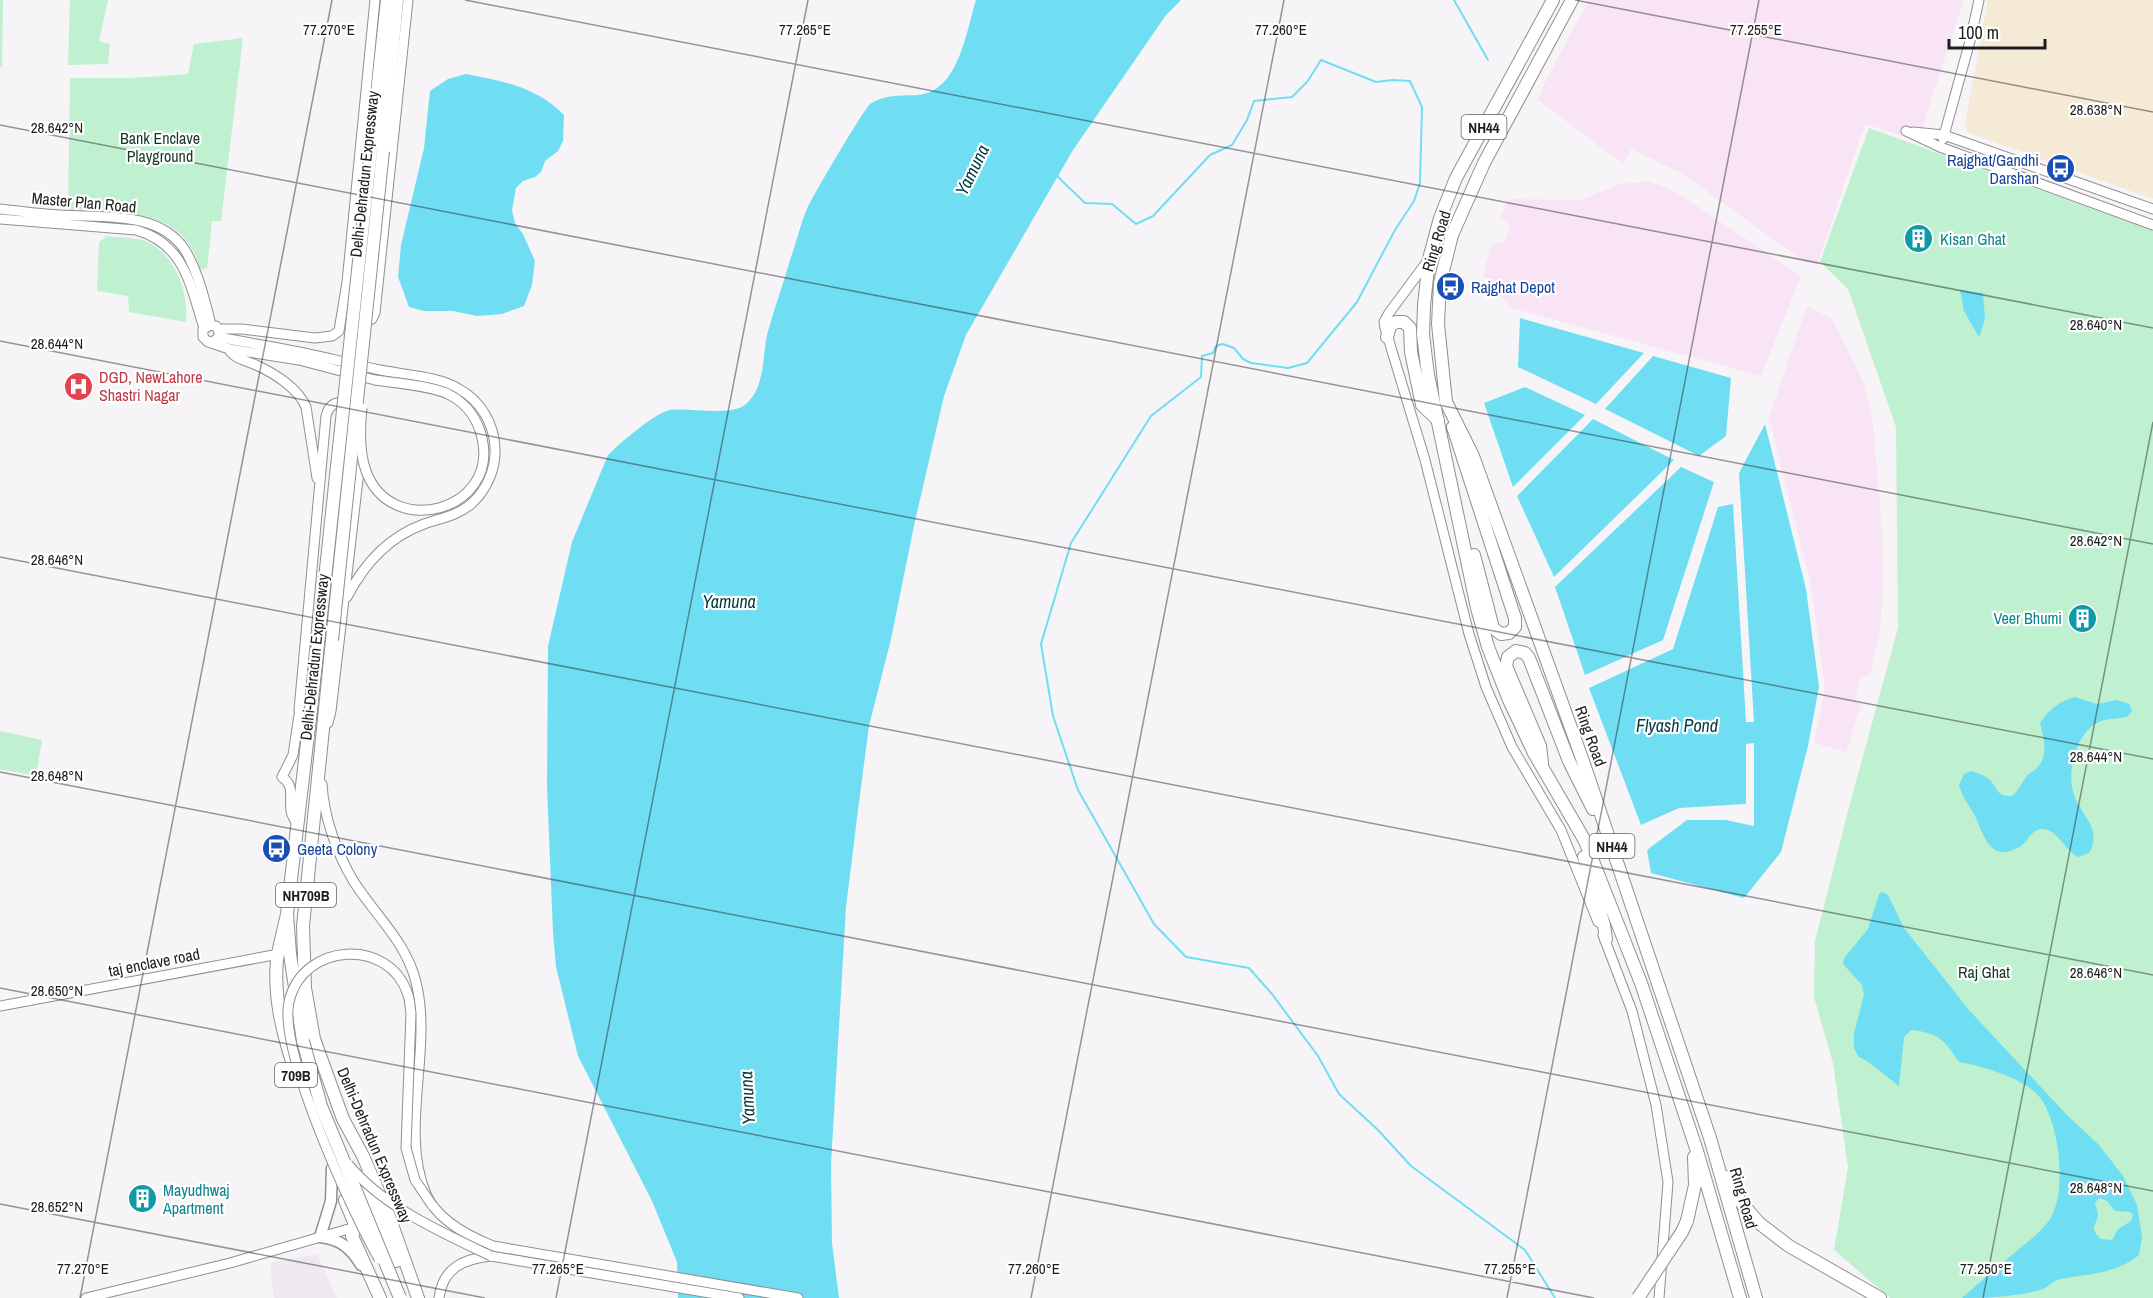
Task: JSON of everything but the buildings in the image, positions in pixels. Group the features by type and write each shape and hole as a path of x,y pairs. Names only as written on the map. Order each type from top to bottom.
{"highway":[{"name":"Delhi-Dehradun Expressway","path":"387,0 382,88 305,710 307,740 287,914 290,954 310,1073 321,1106 397,1293"},
{"name":"Delhi-Dehradun Expressway","path":"385,60 397,0"},
{"name":"NH44","path":"1429,259 1440,218 1456,178 1553,0"},
{"name":"Ring Road","path":"1572,0 1484,163 1452,235 1440,283 1438,324 1446,402 1473,456 1584,764 1715,1154 1756,1298"},
{"name":"Delhi-Dehradun Expressway","path":"382,88 364,330 303,926 305,988 314,1039 343,1119 363,1156 384,1218 415,1292"},
{"name":"Ring Road","path":"1429,259 1423,334 1428,375 1477,608 1488,646 1509,700 1543,768 1585,841 1641,983 1693,1140 1740,1298"},
{"path":"1387,337 1390,326 1396,322 1404,322 1410,328 1411,352 1422,405 1438,420"},
{"path":"1446,402 1457,446 1515,618 1514,629 1507,634 1499,633 1493,628 1470,534 1458,515"},
{"path":"1543,768 1540,746 1506,666 1508,657 1516,651 1522,652 1529,658 1569,761 1613,848"},
{"path":"1585,841 1583,852 1606,939"},
{"name":"709B","path":"287,914 277,978 278,1002 285,1043 304,1100 356,1227 352,1236 378,1293"},
{"path":"1638,1298 1687,1221 1695,1185 1693,1140"},
{"path":"1715,1154 1740,1201 1759,1223 1789,1246 1880,1298"}],"main road":[{"path":"375,0 385,60 396,74 382,88"},
{"path":"364,330 366,363 361,418 363,463 368,476 381,494 393,503 406,508 421,511 436,510 456,501 472,486 482,466 483,443 479,428 472,414 462,403 443,392 376,375 299,360 228,348 208,342 203,337 213,330 325,338 336,334 341,324 385,60 408,0"},
{"path":"1940,147 1970,41 1979,0"},
{"path":"341,324 362,324 372,319 375,313 382,88 372,74 385,60"},
{"path":"2153,209 1944,135 1906,131 1940,147 2153,225"},
{"name":"Master Plan Road","path":"0,209 40,214 123,218 161,229 178,242 184,250 199,283 213,330"},
{"path":"0,219 75,229 136,230 160,240 178,257 213,330 214,341 208,342"},
{"path":"1429,259 1384,322 1387,337 1427,469 1469,634 1486,687 1512,747 1561,830 1606,939 1632,1011 1656,1104 1668,1182 1659,1298"},
{"path":"213,330 304,352 376,375 445,382 466,393 487,417 493,432 495,455 490,478 482,492 472,504 452,516 425,524 399,536 374,556 355,582 344,605"},
{"path":"228,348 236,357 258,366 291,387 302,399 308,418 319,498"},
{"path":"297,824 291,812 291,788 282,777 293,755 305,710 326,413 335,403 345,402 355,411 362,441 331,711 321,753 322,794 341,857 354,882 395,935 415,979 420,1013 416,1150 420,1176 432,1205"},
{"name":"taj enclave road","path":"0,1006 279,954"},
{"path":"397,1293 362,1229 307,1094 293,1048 287,1016 290,997 305,972 324,959 346,954 368,957 387,967 406,989 411,1013 406,1148 415,1180 432,1205 463,1232 493,1246 798,1298"},
{"path":"340,1154 353,1171 375,1192 491,1256"},
{"path":"320,1237 331,1201 332,1168"},
{"path":"86,1298 230,1263 384,1218"},
{"path":"320,1237 338,1240 348,1247 378,1293"},
{"path":"439,1298 444,1282 459,1264 474,1258 491,1256 739,1298"}],"shaded area":[{"path":"1589,0 1964,0 1918,141 1865,124 1817,265 1803,261 1683,174 1631,149 1623,164 1538,100 1544,84"},
{"path":"1988,0 2153,0 2153,199 1967,132 1965,124"},
{"name":"Rajghat Depot","path":"1648,181 1676,192 1801,276 1761,376 1511,308 1483,275 1492,243 1504,243 1511,226 1501,217 1508,199 1581,200 1620,184"},
{"path":"1807,306 1832,319 1865,386 1872,415 1882,528 1883,588 1880,630 1870,675 1860,678 1855,698 1861,706 1846,752 1814,743 1825,689 1811,585 1769,418"},
{"path":"317,1254 337,1298 274,1298 270,1263"}],"green space":[{"path":"0,0 3,0 2,67 0,67"},
{"path":"70,0 108,0 99,41 110,44 108,64 68,65"},
{"name":"Bank Enclave Playground","path":"243,38 221,221 212,221 207,268 200,270 192,249 180,234 148,217 128,213 68,212 70,78 133,78 188,74 194,44"},
{"name":"Raj Ghat","path":"1869,128 2153,231 2153,1298 1890,1298 1834,1250 1848,1167 1833,1063 1814,997 1815,941 1898,628 1896,427 1848,289 1820,262"},
{"path":"107,236 145,241 167,258 174,267 183,288 186,322 129,312 128,296 97,291 99,242"},
{"path":"0,731 42,740 36,776 0,769"}],"water":[{"name":"Yamuna","path":"976,0 1181,0 1166,15 1073,150 966,335 944,396 891,639 869,726 846,907 831,1164 832,1243 839,1298 678,1298 677,1262 652,1201 578,1056 556,967 547,786 548,646 572,542 608,455 638,429 664,412 678,409 731,410 740,408 752,397 760,379 768,331 802,221 818,188 870,104 887,97 918,95 932,91 943,83 959,58"},
{"path":"466,74 506,83 531,92 554,105 564,115 563,141 558,151 545,161 541,172 523,181 516,188 512,210 515,223 523,234 535,261 532,285 524,306 502,314 477,316 453,311 424,311 409,307 398,277 401,245 424,148 430,91 448,79"},
{"path":"1960,290 1983,293 1985,319 1979,337 1964,311"},
{"path":"1520,318 1644,353 1596,404 1518,367"},
{"path":"1653,356 1731,378 1726,436 1699,456 1605,409"},
{"path":"1525,387 1585,415 1513,487 1484,403"},
{"path":"1593,419 1674,460 1554,577 1517,496"},
{"name":"Flyash Pond","path":"1765,424 1806,589 1819,687 1808,746 1781,852 1744,898 1651,873 1647,850 1687,820 1726,820 1754,826 1754,743 1746,744 1746,804 1679,808 1641,825 1589,688 1673,649 1718,507 1733,504 1746,722 1754,722 1739,473"},
{"path":"1681,467 1714,482 1663,640 1585,675 1555,587"},
{"path":"2075,697 2097,704 2117,700 2129,704 2132,711 2127,717 2109,719 2091,727 2084,735 2075,754 2072,765 2072,786 2074,795 2093,830 2093,845 2089,853 2078,857 2057,836 2042,829 2035,831 2021,846 2011,851 1996,851 1983,834 1959,785 1964,774 1971,771 1983,775 1990,780 2000,794 2012,796 2043,758 2043,735 2040,723 2055,707"},
{"path":"1882,892 1888,895 1904,928 1969,1010 2066,1114 2099,1145 2123,1176 2137,1205 2142,1238 2139,1255 2111,1270 2060,1279 2043,1289 2031,1292 2001,1297 1962,1298 2035,1236 2048,1222 2054,1210 2060,1179 2057,1142 2048,1111 2041,1099 2026,1085 2004,1074 1959,1062 1940,1038 1934,1035 1911,1030 1904,1037 1899,1086 1858,1056 1854,1048 1854,1033 1864,995 1862,985 1843,964 1844,958 1868,929 1879,894","holes":["2099,1198 2107,1201 2115,1211 2130,1212 2133,1215 2131,1221 2118,1229 2112,1240 2101,1239 2094,1229 2098,1214 2095,1203"]}],"waterway":[{"path":"1454,0 1488,60"},
{"path":"1056,175 1085,203 1112,204 1136,224 1153,216 1210,155 1232,145 1247,120 1254,101 1292,97 1307,82 1321,60 1376,82 1410,81 1422,107 1420,183 1414,201 1395,230 1357,302 1307,363 1288,368 1251,363 1243,359 1234,348 1223,344 1216,346 1213,353 1202,356 1201,377 1151,416 1071,543 1041,644 1053,716 1078,790 1154,924 1186,957 1249,968 1272,994 1318,1056 1339,1094 1378,1130 1411,1166 1525,1250 1555,1298"}],"place":[{"name":"Rajghat/Gandhi Darshan","path":"2060,169"},
{"name":"Kisan Ghat","path":"1919,239"},
{"name":"Rajghat Depot","path":"1450,287"},
{"name":"DGD, NewLahore Shastri Nagar","path":"78,386"},
{"name":"Veer Bhumi","path":"2083,618"},
{"name":"Geeta Colony","path":"276,849"},
{"name":"Mayudhwaj Apartment","path":"142,1199"}]}
